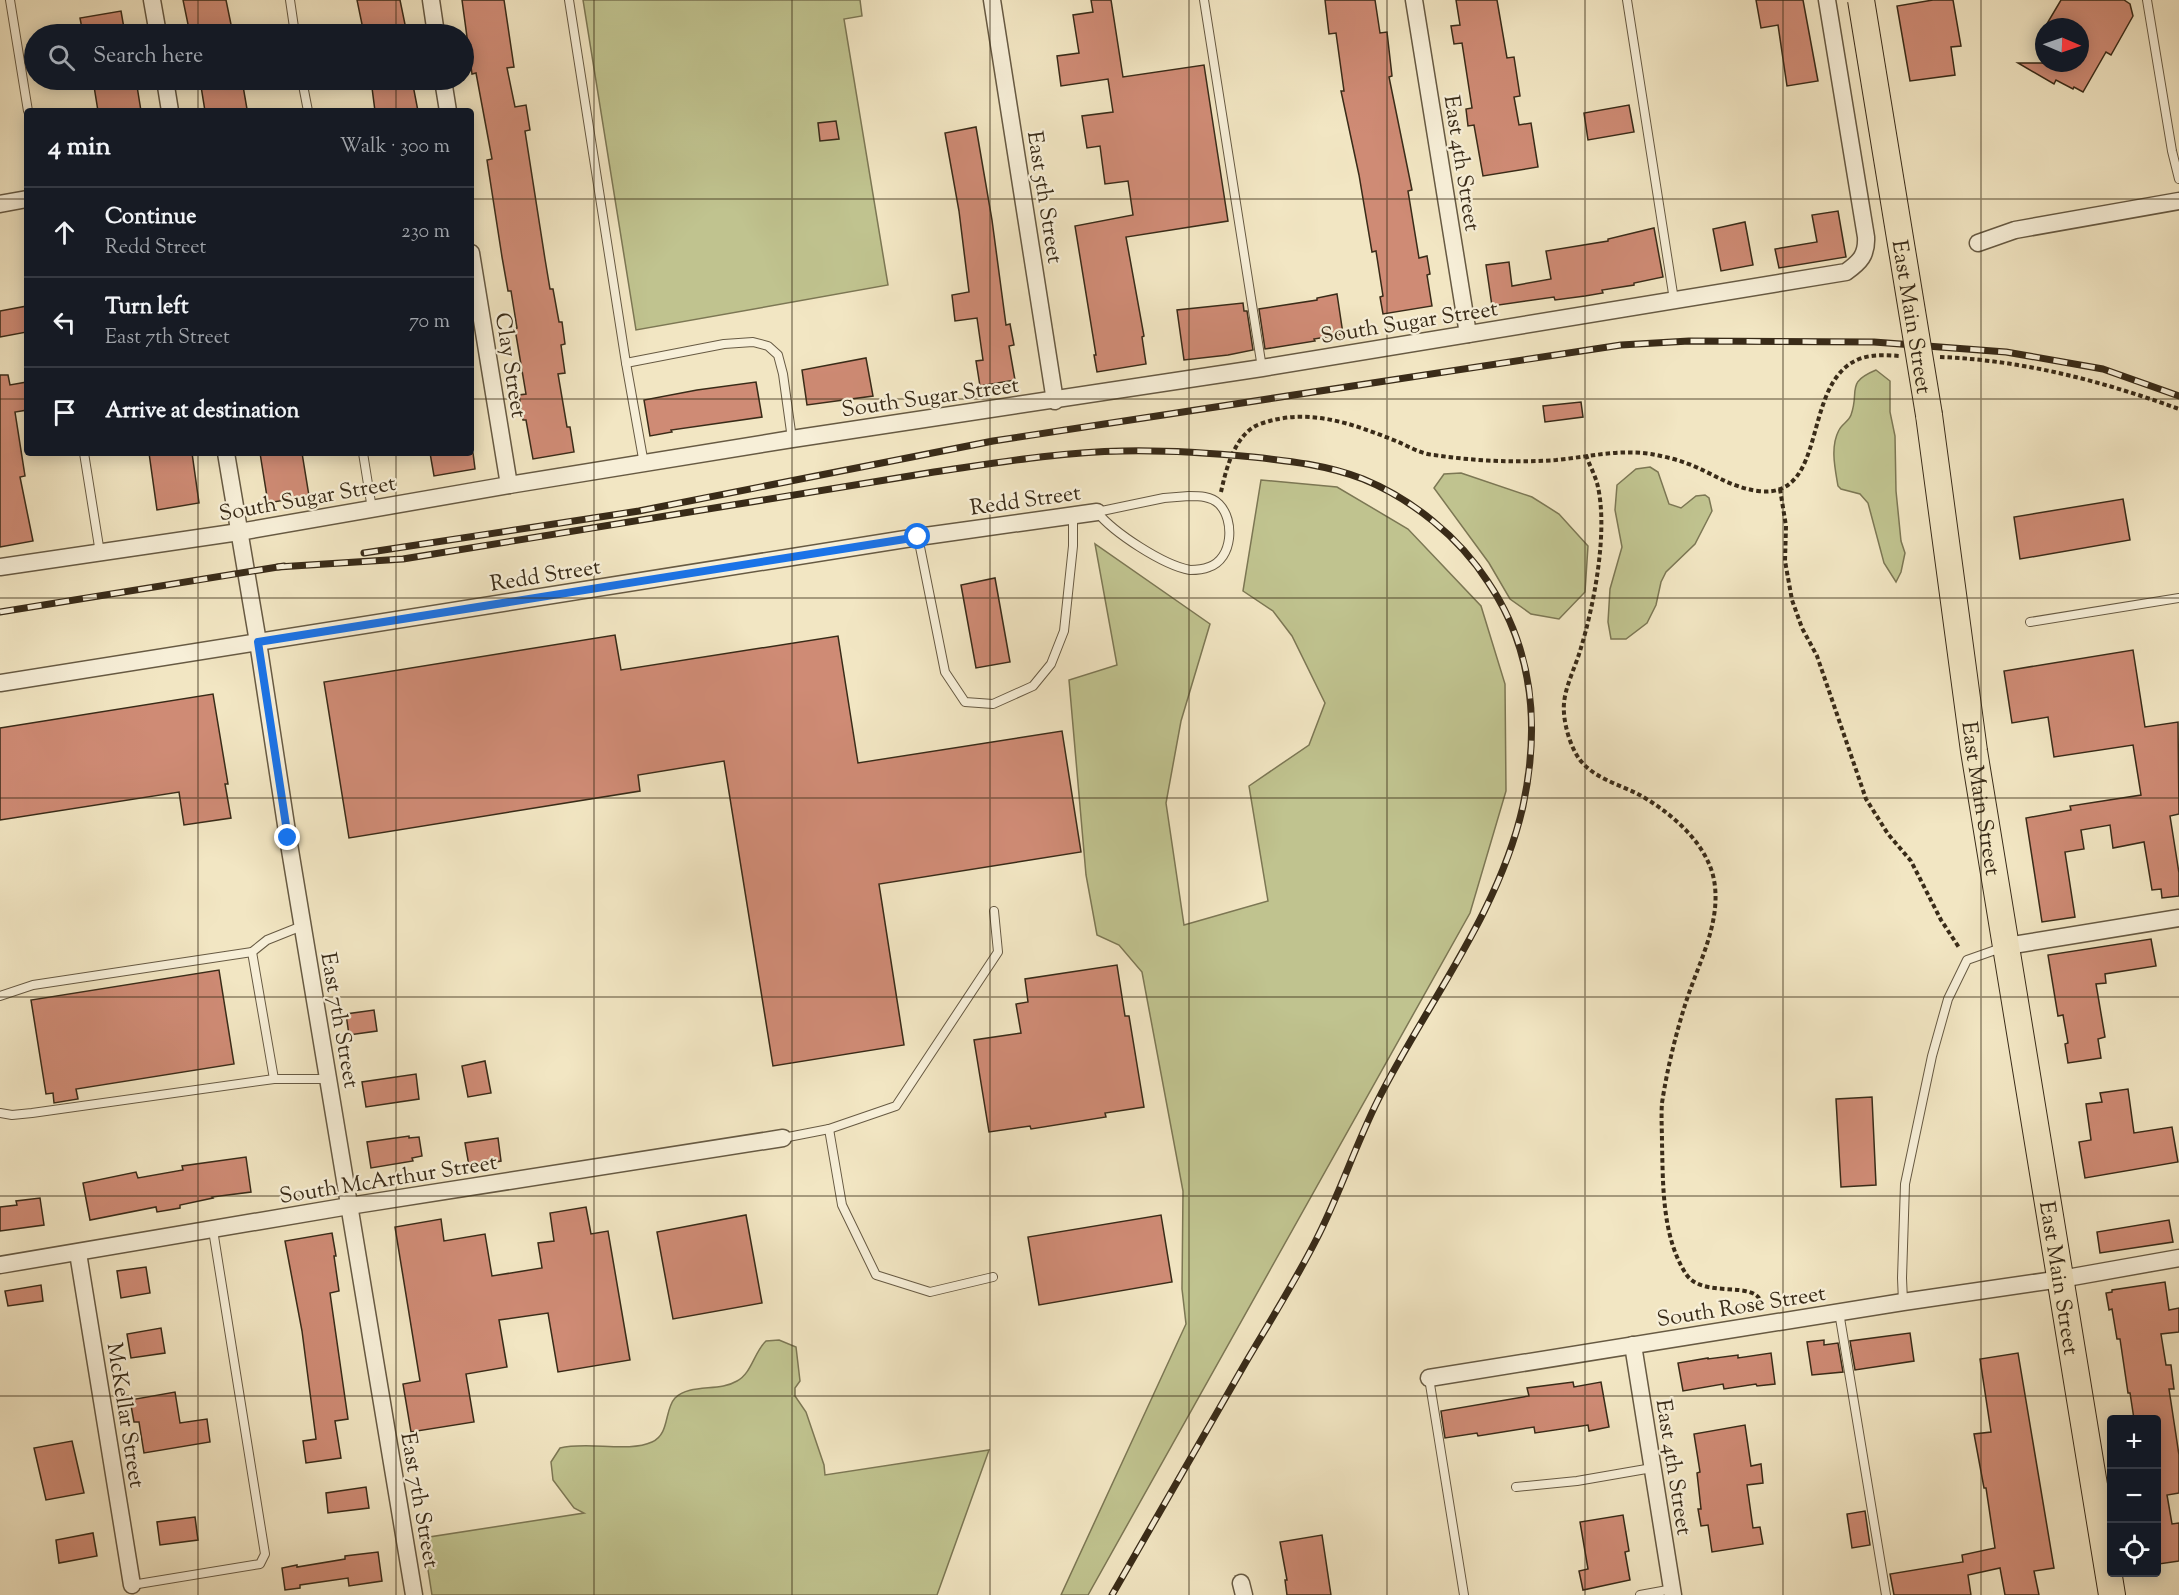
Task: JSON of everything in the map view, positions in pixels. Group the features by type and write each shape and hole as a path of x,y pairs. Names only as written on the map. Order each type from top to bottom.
{"main road":[{"name":"East Main Street","path":"1861,0 1929,415 1974,751 2112,1595"}],"street":[{"path":"152,0 156,24"},
{"path":"431,0 435,24"},
{"name":"East 5th Street","path":"992,0 1055,400"},
{"name":"East 4th Street","path":"1414,0 1468,334"},
{"name":"East Main Street","path":"1827,0 1866,237 1866,249 1862,260"},
{"path":"167,90 170,108"},
{"path":"445,90 448,108"},
{"path":"0,204 24,200"},
{"path":"1978,243 2015,230 2179,201"},
{"name":"South Sugar Street","path":"0,567 239,532 792,439 1262,368 1846,272 1862,260"},
{"name":"Clay Street","path":"474,271 509,485"},
{"name":"East 7th Street","path":"226,456 302,926 414,1595"},
{"name":"Redd Street","path":"0,683 918,537 1097,512"},
{"path":"2007,946 2179,918"},
{"name":"South McArthur Street","path":"0,1265 349,1206 783,1138"},
{"name":"McKellar Street","path":"78,1252 132,1585"},
{"name":"South Rose Street","path":"1429,1377 2061,1279 2179,1258"},
{"name":"East 4th Street","path":"1633,1345 1673,1592"}],"lane":[{"path":"10,0 24,86"},
{"path":"290,0 294,24"},
{"path":"569,0 644,464"},
{"path":"1204,0 1262,368"},
{"path":"1627,0 1674,300"},
{"path":"2147,0 2172,151 2179,179"},
{"path":"25,90 28,108"},
{"path":"304,90 307,108"},
{"path":"626,363 724,344 753,342 768,346 778,355 783,374 792,439"},
{"path":"84,456 100,553"},
{"path":"363,456 372,509"},
{"path":"1205,497 1218,503 1229,518 1229,542 1222,556 1211,567 1191,570 1146,551 1097,512 1164,498 1205,497"},
{"path":"918,537 945,672 965,702 993,704 1033,686 1051,664 1064,632 1073,546 1073,514"},
{"path":"2030,622 2179,598"},
{"path":"783,1138 829,1129 896,1106 998,952 994,911"},
{"path":"0,996 33,985 252,952 267,940 302,926"},
{"path":"1903,1302 1905,1184 1932,1056 1948,999 1967,960 2007,946"},
{"path":"252,952 274,1079"},
{"path":"0,1113 12,1115 274,1079 328,1079"},
{"path":"829,1129 842,1205 876,1275 930,1292 993,1277"},
{"path":"132,1585 260,1564 264,1554 213,1230"},
{"path":"1839,1312 1886,1595"},
{"path":"1429,1377 1464,1595"},
{"path":"1516,1487 1577,1481 1652,1468"},
{"path":"1640,1595 1673,1592"}],"path":[{"path":"1218,503 1226,470 1239,441 1257,425 1285,417 1315,416 1350,423 1431,455 1524,461 1557,460 1609,452 1650,454 1687,464 1722,482 1759,491 1780,489 1795,480 1807,461 1826,394 1840,372 1859,359 1878,355 1901,356"},
{"path":"1935,357 2002,362 2075,376 2137,393 2179,409"},
{"path":"1586,455 1597,484 1601,517 1599,559 1593,602 1567,687 1563,712 1568,736 1580,760 1602,777 1638,795 1668,815 1690,835 1705,856 1714,880 1714,908 1709,937 1685,1006 1670,1059 1662,1106 1663,1168 1668,1227 1677,1259 1689,1277 1712,1289 1734,1290 1756,1295 1777,1322"},
{"path":"1780,489 1786,526 1785,561 1792,600 1802,628 1817,656 1866,799 1888,834 1911,861 1941,920 1967,960"}],"green space":[{"path":"583,0 860,0 862,16 844,19 888,285 636,330"},
{"path":"1876,370 1890,381 1890,412 1895,436 1896,491 1901,541 1905,553 1901,572 1896,582 1884,563 1868,503 1860,494 1838,486 1835,465 1836,437 1851,415 1857,383"},
{"path":"1650,467 1658,472 1669,504 1681,508 1696,496 1705,495 1709,498 1712,511 1695,544 1666,572 1661,582 1656,605 1647,623 1626,639 1611,639 1608,622 1610,589 1622,547 1615,510 1617,485 1636,469"},
{"path":"1461,473 1532,497 1559,514 1588,546 1585,592 1559,619 1531,614 1510,599 1489,563 1434,488 1444,474"},
{"path":"1261,480 1337,487 1408,529 1481,606 1505,684 1506,791 1470,913 1088,1595 1061,1595 1186,1324 1182,1289 1183,1191 1142,972 1119,945 1097,935 1086,875 1069,680 1117,665 1095,544 1210,624 1181,721 1166,803 1184,925 1268,901 1249,786 1309,745 1325,703 1292,636 1273,611 1243,591"},
{"path":"779,1340 796,1347 800,1381 795,1388 795,1396 806,1412 824,1465 825,1475 989,1450 937,1595 432,1595 423,1538 584,1513 574,1508 553,1480 551,1462 560,1448 571,1446 631,1447 652,1442 662,1433 669,1409 681,1393 737,1381 750,1368 766,1341"}],"building":[{"path":"183,0 226,0 231,24 188,24"},
{"path":"357,0 400,0 405,24 362,24"},
{"path":"462,0 504,0 514,67 507,68 515,107 526,105 530,130 525,131 545,259 550,289 553,289 559,322 562,322 565,344 561,345 565,373 558,374 567,427 570,427 574,452 533,459 526,420 523,420 519,395 526,394 511,291 508,291 487,160 492,159 476,73 474,74 474,24 465,24"},
{"path":"1091,0 1111,0 1123,77 1204,65 1228,221 1126,237 1144,336 1142,337 1146,364 1097,372 1075,226 1133,215 1128,181 1105,184 1100,146 1087,148 1082,116 1113,112 1108,79 1061,86 1057,56 1079,53 1073,15 1093,12"},
{"path":"1325,0 1375,0 1380,33 1387,32 1392,76 1389,77 1412,190 1408,191 1419,258 1427,256 1430,274 1427,275 1432,306 1383,314 1380,297 1383,296 1376,251 1372,252 1341,91 1344,91 1336,33 1329,34"},
{"path":"1456,0 1497,0 1507,58 1514,57 1520,96 1514,97 1519,125 1531,123 1538,167 1483,176 1474,125 1468,126 1466,109 1472,108 1462,43 1454,44 1451,26 1460,25"},
{"path":"1756,0 1803,0 1818,81 1787,86 1778,25 1761,28"},
{"path":"1933,0 1953,0 1961,46 1951,47 1955,75 1910,81 1897,6"},
{"path":"2061,0 2124,0 2130,4 2133,16 2111,55 2106,52 2083,92 2056,80 2054,84 2018,63 2035,63 2035,72 2089,72 2089,18 2050,18"},
{"path":"121,11 123,24 81,24 80,18"},
{"path":"95,90 138,90 141,108 98,108"},
{"path":"202,90 244,90 247,108 205,108"},
{"path":"372,90 414,90 417,108 375,108"},
{"path":"1629,105 1634,132 1588,140 1584,113"},
{"path":"836,121 839,139 820,141 818,123"},
{"path":"976,127 992,220 1006,325 1010,324 1014,345 1009,346 1015,380 980,386 976,361 983,360 977,318 955,321 952,295 969,292 959,211 945,133"},
{"path":"1838,211 1846,257 1779,268 1775,249 1817,242 1812,215"},
{"path":"1745,222 1753,265 1721,271 1713,229"},
{"path":"1654,228 1663,277 1602,290 1603,293 1492,306 1486,265 1509,262 1512,286 1551,279 1546,251 1608,241 1608,239"},
{"path":"1337,294 1343,334 1265,349 1259,309 1317,300 1317,298"},
{"path":"1243,303 1244,311 1247,311 1253,350 1184,360 1177,310"},
{"path":"24,307 24,333 0,337 0,311"},
{"path":"866,358 873,396 807,405 802,370"},
{"path":"0,375 8,375 10,385 24,383 24,410 15,412 25,476 20,477 33,541 0,547"},
{"path":"756,382 762,417 671,430 672,432 650,436 644,400"},
{"path":"1581,402 1583,417 1545,422 1543,406"},
{"path":"149,456 192,456 199,503 157,510"},
{"path":"260,456 302,456 309,496 268,503"},
{"path":"431,456 473,456 475,469 434,476"},
{"path":"2123,499 2130,540 2020,559 2014,517"},
{"path":"995,578 1010,662 976,668 961,585"},
{"path":"615,635 621,670 838,636 858,763 1062,731 1081,852 879,884 904,1045 773,1066 724,761 638,775 640,791 349,838 324,682"},
{"path":"2133,650 2145,727 2178,722 2179,814 2170,816 2179,873 2179,896 2162,898 2161,889 2152,890 2144,842 2113,848 2110,825 2081,830 2084,849 2065,852 2075,917 2042,922 2026,818 2071,810 2070,806 2141,795 2133,745 2054,757 2048,717 2012,723 2004,671"},
{"path":"213,694 228,784 225,784 231,818 184,825 179,792 0,820 0,728"},
{"path":"2151,939 2156,966 2105,974 2106,983 2096,984 2105,1037 2098,1039 2101,1058 2068,1063 2065,1044 2068,1043 2063,1015 2058,1016 2048,955"},
{"path":"1117,965 1125,1016 1129,1016 1144,1107 1105,1113 1106,1117 1031,1129 1030,1126 989,1132 974,1040 1021,1033 1016,1004 1028,1002 1025,979"},
{"path":"219,970 234,1064 76,1089 78,1099 54,1103 53,1093 46,1094 31,1000"},
{"path":"374,1010 377,1031 349,1035 346,1014"},
{"path":"485,1061 491,1093 468,1097 462,1066"},
{"path":"416,1074 419,1099 366,1107 362,1082"},
{"path":"2128,1089 2134,1133 2172,1127 2178,1162 2085,1178 2079,1142 2091,1140 2086,1104 2102,1102 2100,1093"},
{"path":"1872,1097 1876,1185 1841,1187 1836,1099"},
{"path":"409,1136 409,1138 419,1137 422,1156 412,1158 413,1161 371,1168 367,1142"},
{"path":"498,1138 501,1161 469,1166 465,1143"},
{"path":"246,1157 251,1192 212,1197 180,1205 180,1208 157,1212 156,1207 90,1220 83,1183 136,1172 138,1178 183,1170 182,1166"},
{"path":"40,1198 44,1225 0,1231 0,1207 17,1205 16,1201"},
{"path":"586,1207 591,1234 608,1231 630,1360 558,1372 548,1313 499,1320 507,1367 466,1374 474,1422 411,1432 403,1384 420,1381 395,1227 441,1219 444,1241 485,1234 492,1276 542,1268 538,1243 554,1241 550,1213"},
{"path":"746,1215 762,1303 673,1319 657,1232"},
{"path":"1161,1215 1172,1282 1039,1305 1028,1237"},
{"path":"2169,1220 2173,1242 2100,1253 2097,1232"},
{"path":"332,1233 339,1291 330,1293 348,1419 335,1421 341,1458 306,1463 303,1441 316,1439 302,1331 285,1241"},
{"path":"146,1267 150,1293 121,1298 117,1271"},
{"path":"2165,1282 2169,1310 2179,1308 2179,1332 2161,1334 2166,1365 2171,1365 2174,1389 2169,1389 2179,1455 2179,1493 2167,1495 2172,1524 2179,1523 2179,1561 2161,1564 2161,1415 2133,1415 2120,1339 2117,1339 2112,1309 2109,1310 2106,1293 2112,1290"},
{"path":"41,1285 43,1301 8,1306 5,1291"},
{"path":"161,1328 165,1353 131,1358 127,1334"},
{"path":"1910,1333 1914,1361 1855,1370 1850,1341"},
{"path":"1824,1340 1824,1345 1838,1343 1843,1372 1812,1375 1807,1342"},
{"path":"1771,1353 1775,1384 1757,1386 1756,1384 1724,1389 1723,1384 1683,1391 1678,1363"},
{"path":"2018,1353 2054,1568 2034,1571 2039,1595 2005,1595 2000,1568 1968,1575 1971,1595 1894,1595 1890,1574 1963,1562 1962,1555 1995,1548 1986,1488 1984,1488 1974,1434 1991,1432 1980,1359"},
{"path":"1573,1382 1574,1387 1601,1382 1609,1427 1589,1431 1588,1425 1535,1433 1534,1427 1478,1436 1477,1433 1445,1438 1441,1411 1529,1396 1527,1388"},
{"path":"175,1392 180,1423 207,1419 210,1442 144,1453 139,1422 134,1422 130,1400"},
{"path":"1745,1425 1751,1466 1761,1464 1763,1483 1747,1485 1753,1528 1760,1527 1763,1544 1712,1552 1708,1525 1701,1526 1698,1509 1701,1509 1697,1473 1700,1472 1694,1434"},
{"path":"72,1441 84,1493 46,1500 34,1448"},
{"path":"366,1487 369,1508 328,1513 326,1493"},
{"path":"1865,1511 1870,1545 1852,1548 1847,1514"},
{"path":"1623,1515 1629,1551 1625,1552 1630,1580 1583,1590 1579,1571 1588,1569 1580,1522"},
{"path":"195,1517 198,1540 160,1545 157,1522"},
{"path":"93,1533 97,1556 59,1563 56,1540"},
{"path":"1322,1535 1331,1595 1287,1595 1285,1580 1287,1580 1280,1542"},
{"path":"378,1552 382,1581 349,1586 348,1578 300,1585 300,1588 285,1590 282,1568"}],"railway":[{"path":"364,553 639,511 993,441 1621,345 1689,341 1874,342 2006,352 2103,369 2179,396"},
{"path":"278,567 403,559 1028,458 1075,453 1139,451 1172,451 1267,459 1308,464 1349,474 1399,497 1433,521 1476,565 1503,608 1515,634 1524,662 1529,690 1532,718 1528,776 1523,806 1512,845 1497,883 1460,957 1378,1100 1324,1225 1307,1257 1112,1595"},
{"path":"0,612 284,566"}],"route":[{"path":"288,838 258,642 918,537"}]}
